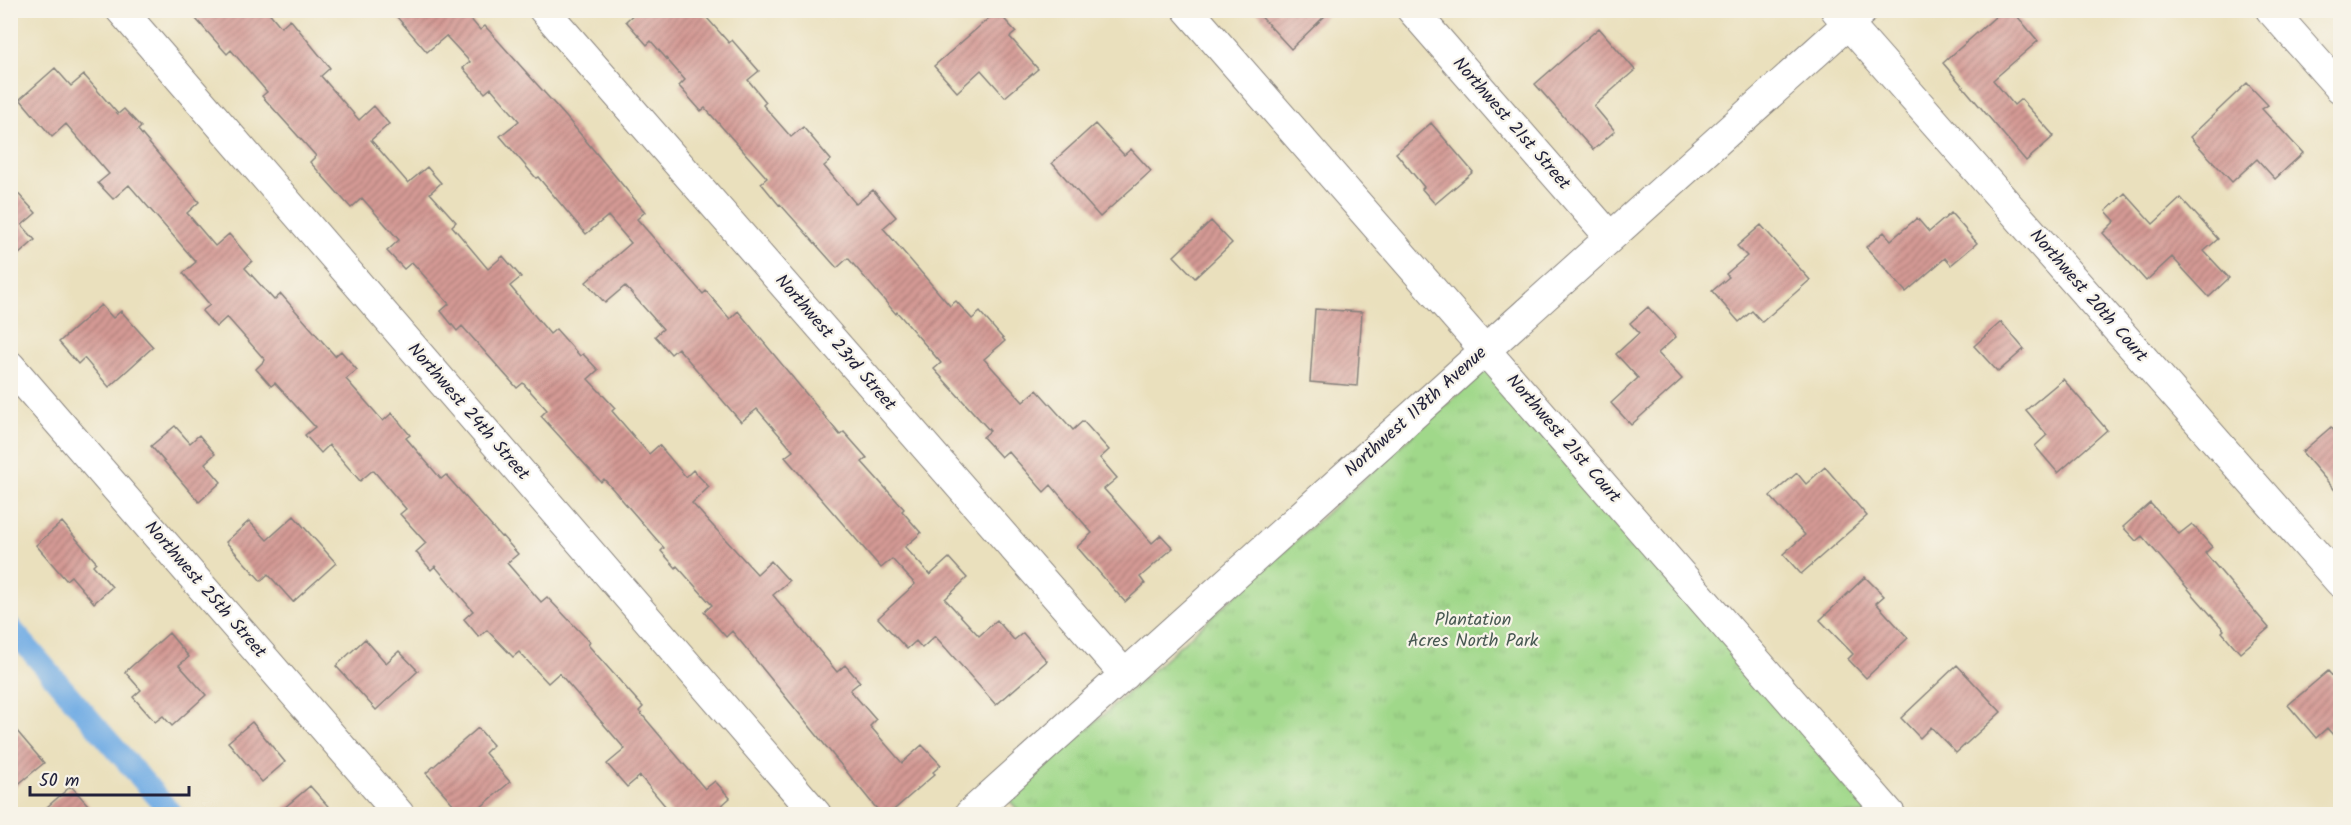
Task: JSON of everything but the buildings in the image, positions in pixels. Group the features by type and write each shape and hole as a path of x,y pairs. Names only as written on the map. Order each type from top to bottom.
{"street":[{"name":"Northwest 24th Street","path":"121,10 816,814"},
{"name":"Northwest 23rd Street","path":"544,10 1125,675"},
{"name":"Northwest 21st Court","path":"1188,10 1890,814"},
{"name":"Northwest 21st Street","path":"1412,10 1610,237"},
{"path":"2271,10 2340,88"},
{"name":"Northwest 118th Avenue","path":"970,814 1610,237 1849,15"},
{"name":"Northwest 20th Court","path":"1849,15 2340,582"},
{"name":"Northwest 25th Street","path":"10,366 399,814"}],"green space":[{"name":"Plantation Acres North Park","path":"1487,368 1878,814 1022,814 1009,800"}],"waterway":[{"path":"10,627 172,814"}]}
